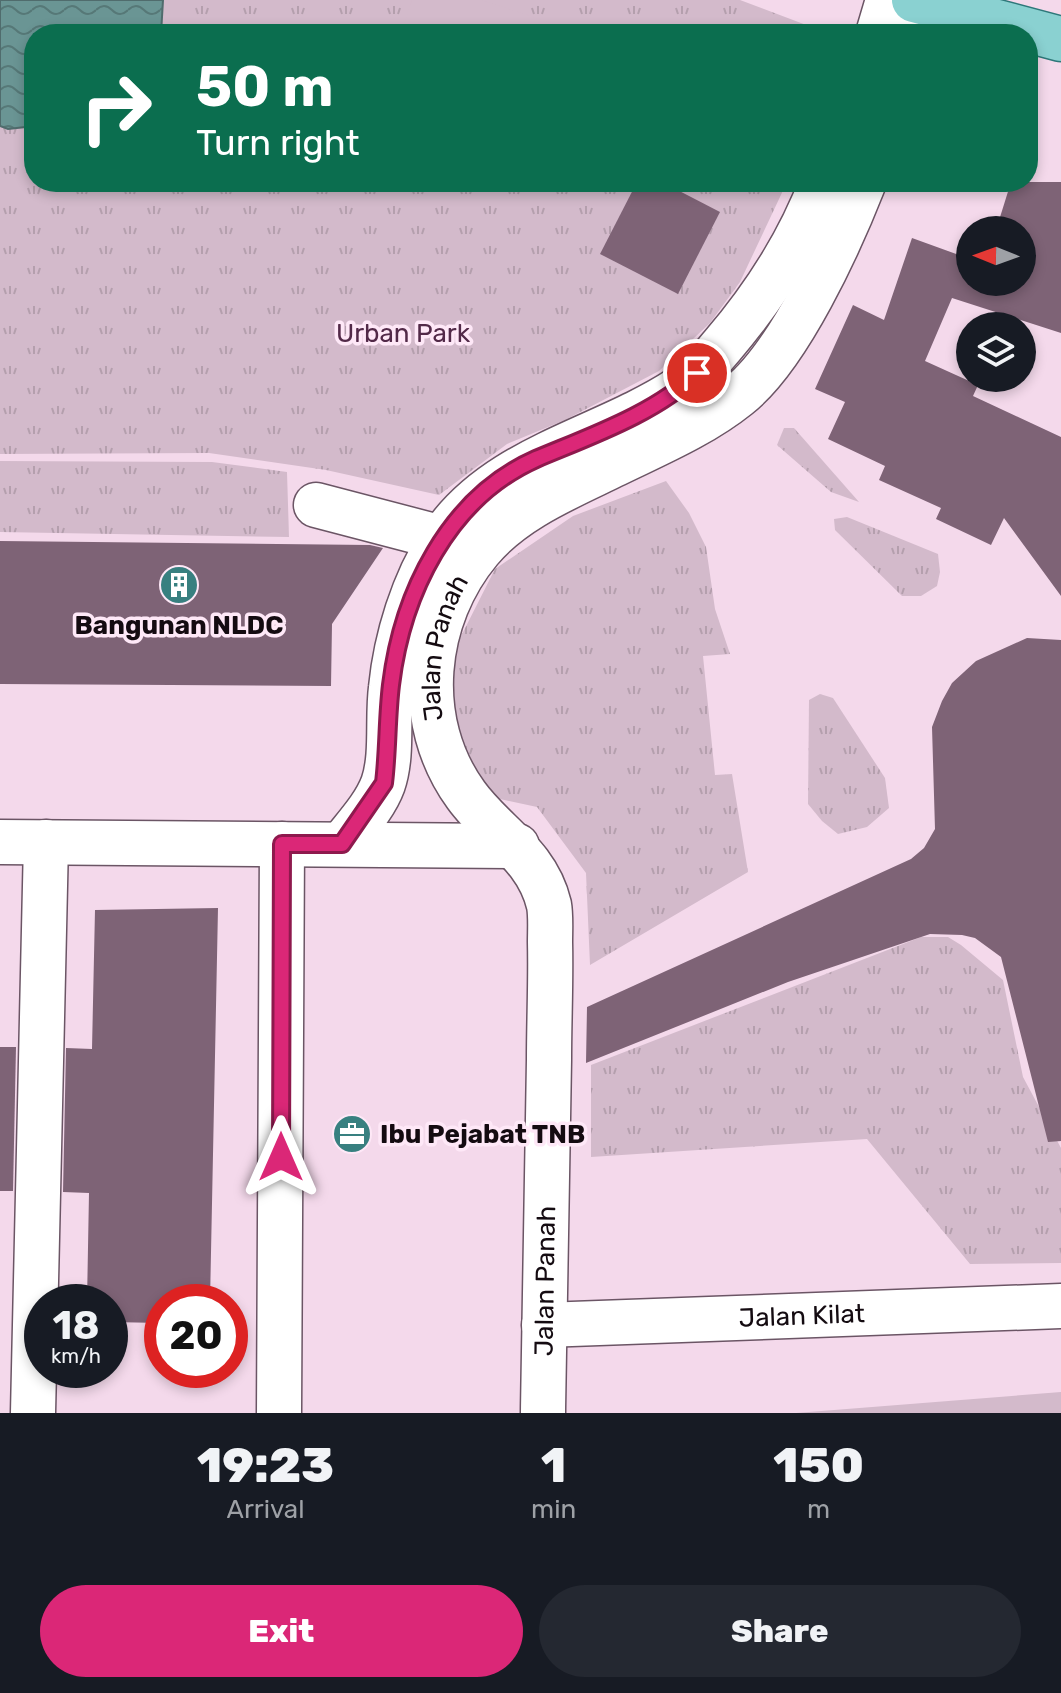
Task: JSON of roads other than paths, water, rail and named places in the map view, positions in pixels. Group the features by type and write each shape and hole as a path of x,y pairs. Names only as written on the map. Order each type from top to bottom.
{"main road":[{"path":"914,10 985,24"},
{"path":"1038,34 1061,39"}],"street":[{"path":"893,24 914,10"},
{"name":"Jalan Panah","path":"543,1413 551,982 549,906 536,872 517,846 488,822 464,793 446,760 435,723 430,686 433,648 443,611 459,577 482,547 510,522 542,479 603,431 682,388 712,358 751,312 785,261 819,192"},
{"name":"Jalan Panah","path":"342,844 384,783 391,687 397,651 416,591 442,538 473,503 502,479 542,479 691,427 740,395 777,353 814,291 860,192"},
{"path":"316,505 442,538"},
{"path":"0,842 517,846"},
{"path":"33,1413 46,842"},
{"path":"279,1413 282,844"},
{"name":"Jalan Kilat","path":"544,1325 1061,1306"}],"water":[{"path":"0,0 163,0 162,24 24,24 24,127 8,129 0,126"}],"place":[{"name":"Bangunan NLDC","path":"179,585"},
{"name":"Ibu Pejabat TNB","path":"352,1134"}],"park label":[{"name":"Urban Park","path":"403,333"}]}
